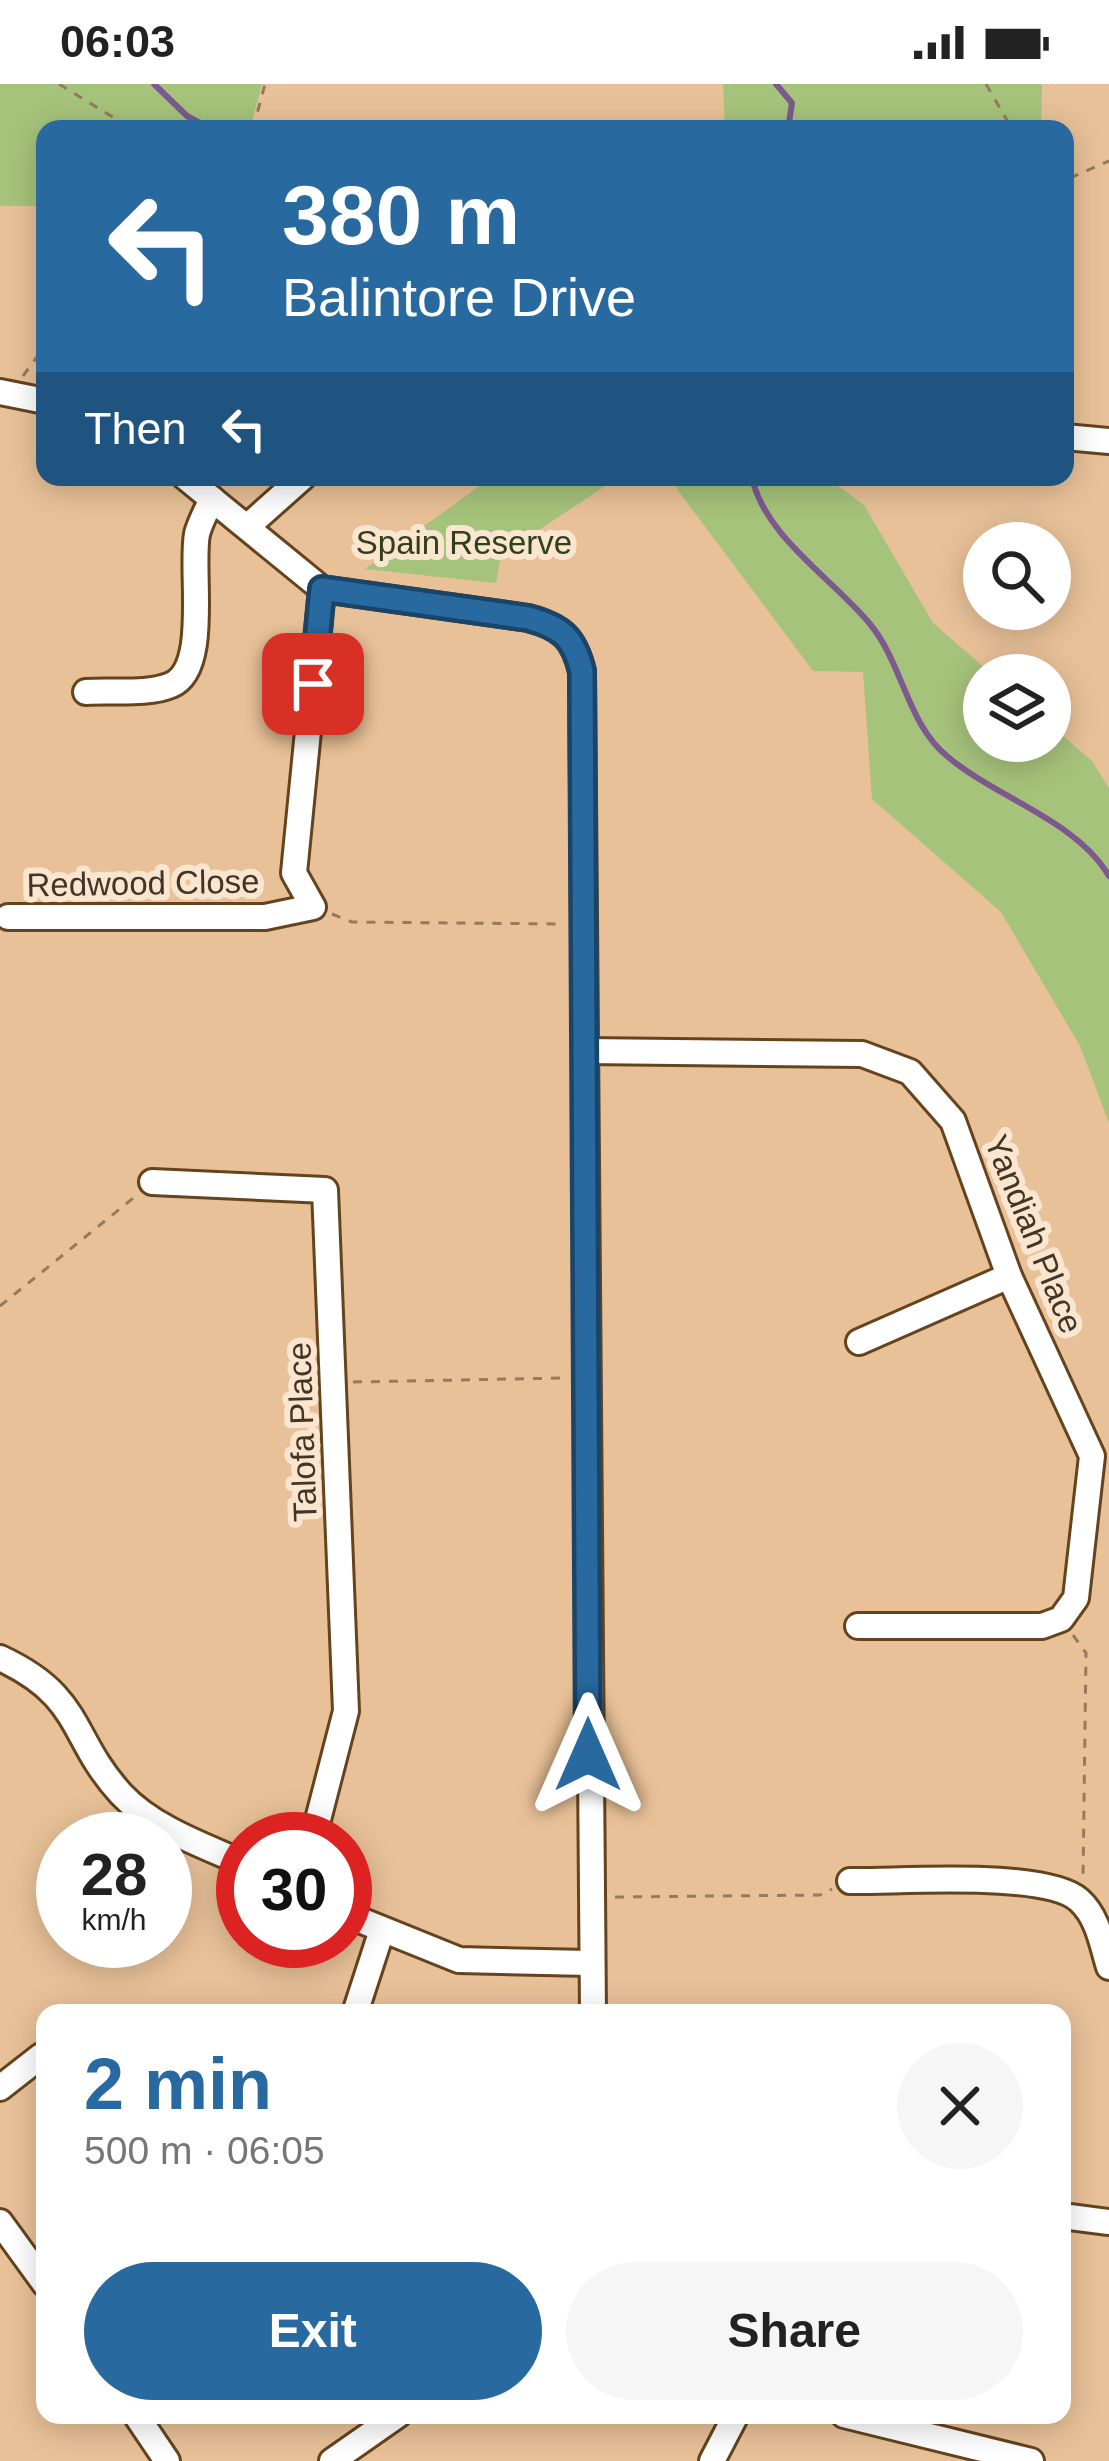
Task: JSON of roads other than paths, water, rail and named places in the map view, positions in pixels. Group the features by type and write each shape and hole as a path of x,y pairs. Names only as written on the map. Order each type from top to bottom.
{"street":[{"path":"1074,438 1109,441"},
{"path":"195,486 322,589 556,625 575,644 582,671 592,2004"},
{"path":"248,526 293,486"},
{"path":"86,692 159,689 177,683 188,669 194,645 197,533 212,499"},
{"name":"Redwood Close","path":"8,917 265,917 313,907 294,873 322,589"},
{"name":"Yandiah Place","path":"585,1051 862,1054 910,1072 953,1121 1009,1276 1092,1456 1076,1598 1061,1619 1042,1627 858,1625"},
{"name":"Talofa Place","path":"152,1182 325,1190 346,1711 320,1812"},
{"path":"859,1342 1009,1276"},
{"path":"0,1658 40,1676 68,1708 121,1794 164,1827 216,1851"},
{"path":"850,1881 1044,1885 1078,1898 1095,1922 1109,1967"},
{"path":"372,1928 459,1960 589,1963"},
{"path":"358,2004 382,1933"},
{"path":"0,2088 36,2059"},
{"path":"1071,2217 1109,2222"},
{"path":"0,2222 36,2272"},
{"path":"142,2424 167,2461"},
{"path":"332,2461 385,2424"},
{"path":"712,2461 731,2424"},
{"path":"881,2424 1031,2461"}],"waterway":[{"path":"154,84 194,120"},
{"path":"776,84 792,103 789,120"},
{"path":"755,486 785,537 870,624 934,743 968,772 1077,840 1109,876"}],"park label":[{"name":"Spain Reserve","path":"464,542"}]}
